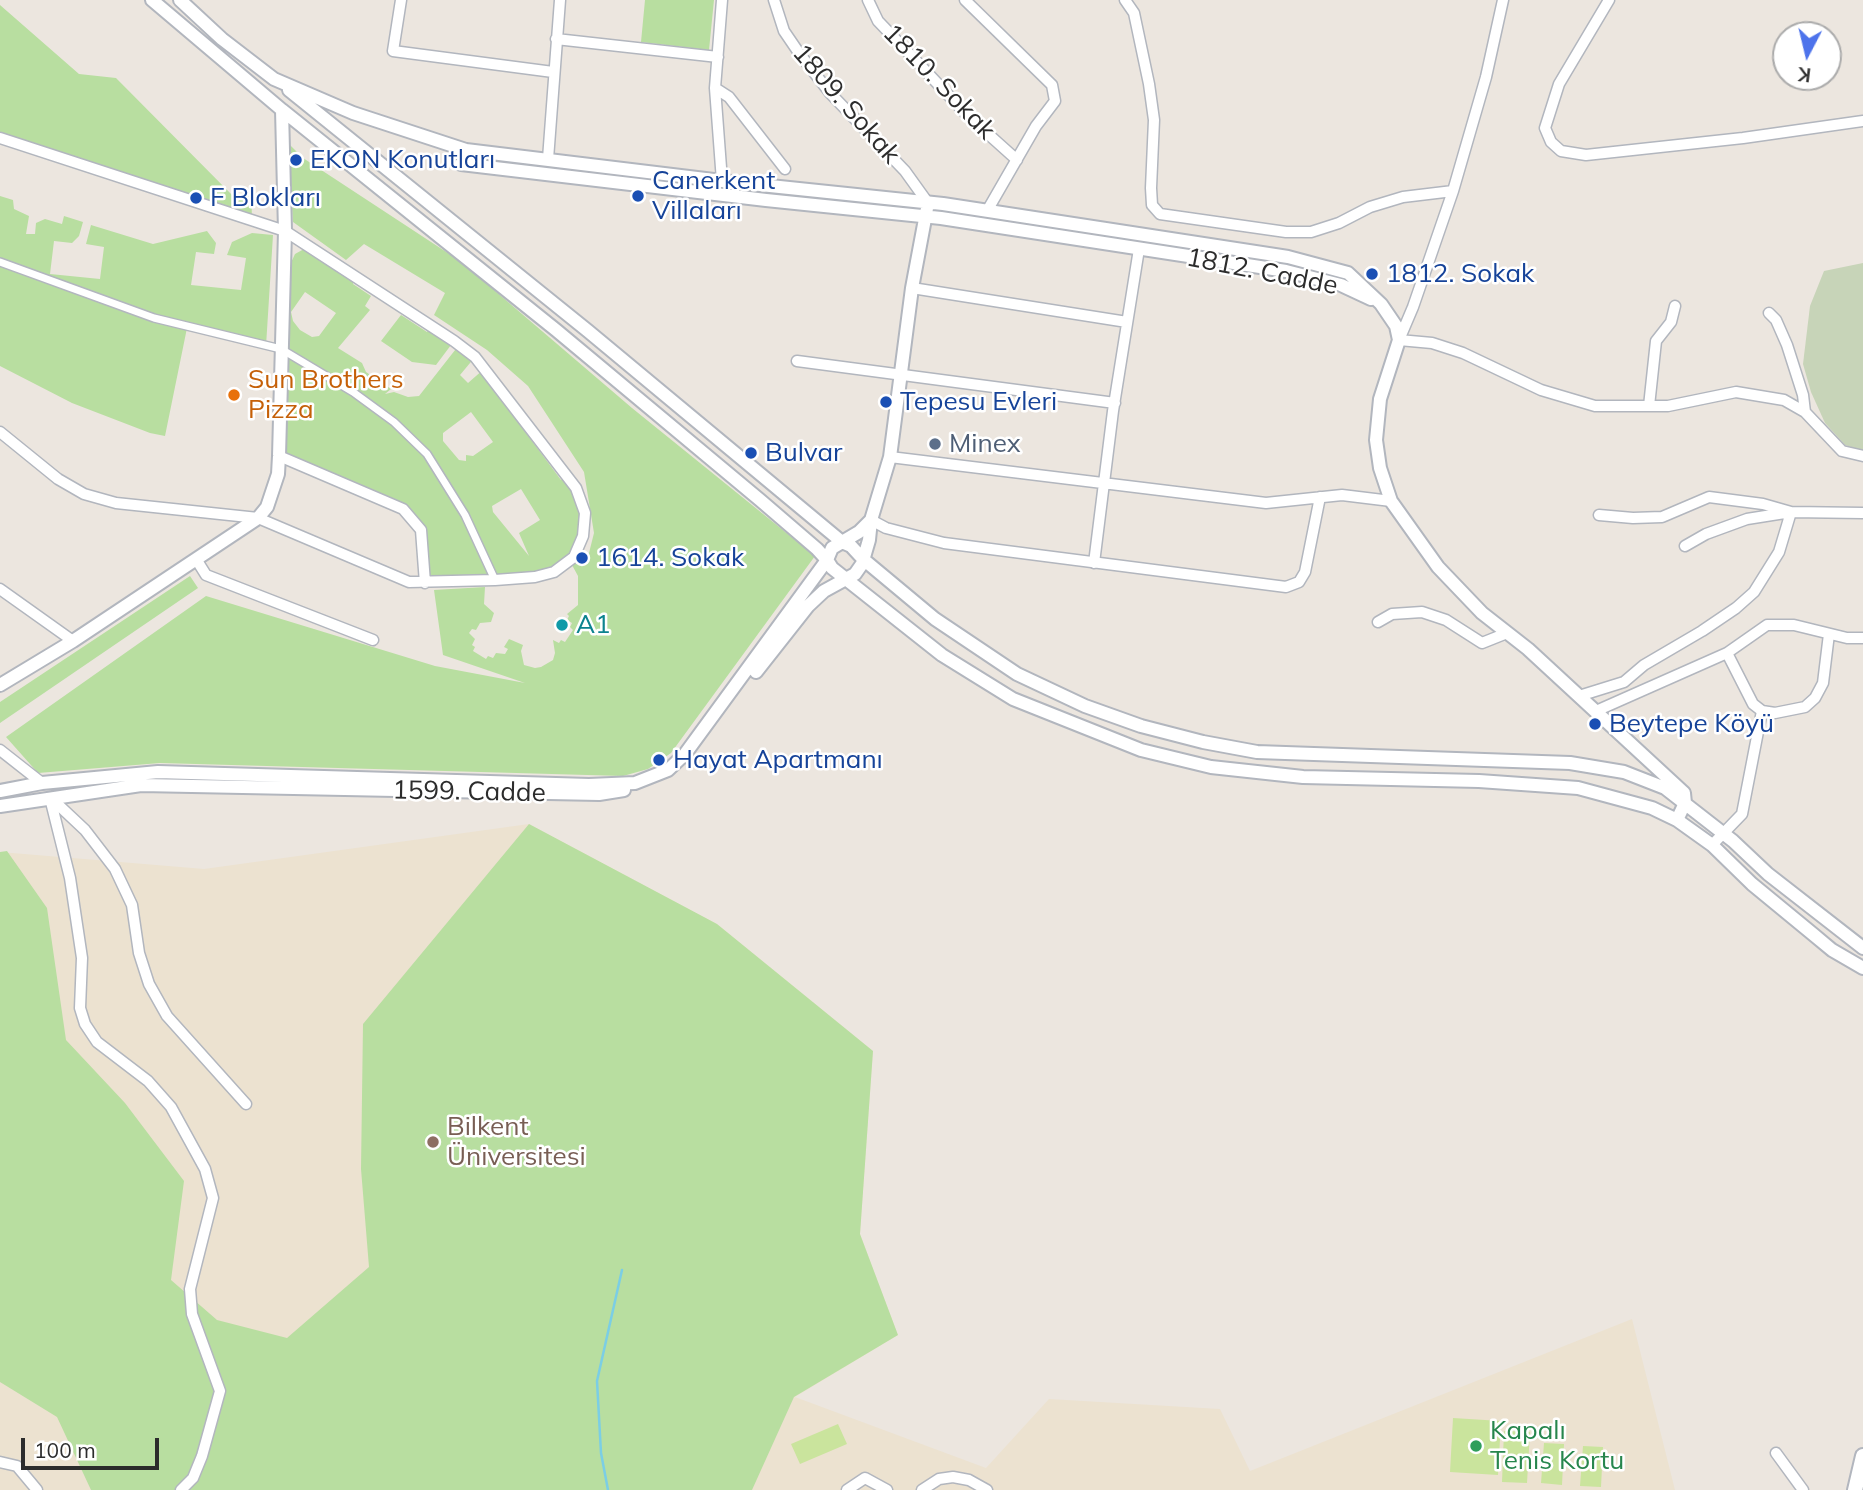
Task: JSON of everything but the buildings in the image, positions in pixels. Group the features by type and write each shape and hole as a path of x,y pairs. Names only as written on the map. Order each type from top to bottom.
{"main road":[{"path":"1856,1490 1863,1457"}],"street":[{"path":"152,0 282,110 556,330 760,500 817,549 832,568 942,655 1013,699 1141,750 1242,772 1303,777 1479,781 1578,788 1652,808 1677,820 1712,845 1752,884 1832,950 1861,963"},
{"path":"180,0 222,39 578,322 842,542 851,546 935,619 1017,674 1085,706 1141,726 1203,742 1257,751 1570,763 1623,772 1665,788 1724,834 1768,874 1863,948"},
{"path":"401,0 393,51 553,72"},
{"path":"547,175 560,0"},
{"path":"722,0 715,88 722,181"},
{"name":"1809. Sokak","path":"774,0 785,31 799,53 830,93 905,171 928,203"},
{"name":"1810. Sokak","path":"868,0 878,21 968,116 1017,160"},
{"path":"964,0 1052,85 1055,101 1036,126 987,211"},
{"path":"1125,0 1135,13 1149,84 1154,120 1151,188 1153,205 1160,215 1286,232 1311,232 1339,223 1370,207 1403,197 1453,191"},
{"path":"1503,0 1486,77 1453,191 1380,399 1376,440 1380,468 1391,501 1438,567 1482,613 1596,711 1684,793 1685,803 1677,820"},
{"path":"1609,0 1559,84 1545,128 1551,142 1561,151 1599,154 1863,121"},
{"path":"556,38 718,57"},
{"name":"1812. Cadde","path":"274,79 353,113 455,147 508,156 928,203 1319,264 1348,273 1381,304"},
{"path":"715,88 729,97 785,169"},
{"path":"0,685 73,641 258,518 273,492 279,456 285,231 282,110"},
{"path":"0,138 285,231 475,357 576,488 585,513 583,536 574,557 554,572 535,577 495,580 409,582 258,518 116,503 84,494 58,479 0,432"},
{"name":"1812. Cadde","path":"461,164 925,217 1139,249 1316,277 1341,285 1381,304"},
{"path":"847,579 859,570 863,559 871,520 890,457 912,288 928,203"},
{"path":"1094,563 1139,249"},
{"path":"0,262 154,318 281,349 354,392 394,422 427,454 465,515 495,580"},
{"path":"912,288 1128,322"},
{"path":"1381,304 1396,326 1399,340"},
{"path":"1649,406 1656,341 1671,322 1675,306"},
{"path":"1769,313 1776,320 1787,345 1803,395 1805,412"},
{"path":"1399,340 1432,342 1463,353 1541,390 1594,406 1668,406 1736,392 1784,400 1805,412 1842,451 1863,456"},
{"path":"797,361 1115,402"},
{"path":"279,456 404,509 421,530 425,583"},
{"path":"890,457 1266,503 1342,495 1391,501"},
{"path":"871,520 886,528 944,543 1282,587 1298,582 1305,572 1320,497"},
{"path":"1599,515 1662,517 1709,497 1753,502 1791,512"},
{"path":"1579,696 1624,682 1644,665 1736,608 1754,592 1779,552 1791,512"},
{"path":"1685,546 1706,534 1747,519 1791,512 1863,513"},
{"path":"827,560 832,548 859,533 871,520"},
{"path":"196,559 206,575 373,640"},
{"name":"1599. Cadde","path":"0,791 42,783 158,772 589,785 635,783 668,770 685,754 827,560"},
{"name":"1599. Cadde","path":"0,807 141,785 600,794 640,787 669,775 689,756 808,606 824,591 847,579"},
{"path":"0,589 73,641"},
{"path":"1378,622 1392,614 1422,612 1446,620 1482,643 1507,633"},
{"path":"1596,711 1727,653 1767,625 1794,625 1829,634 1863,638"},
{"path":"1727,653 1753,704 1762,711 1775,713 1805,707 1815,698 1823,683 1829,634"},
{"path":"1712,845 1742,814 1762,711"},
{"path":"0,750 42,783 50,798 70,878 82,958 80,1008 85,1024 97,1042 148,1081 171,1107 205,1169 214,1198 190,1289 192,1314 220,1391 202,1456 193,1478 181,1490"},
{"path":"50,798 85,830 115,869 132,905 139,953 149,984 167,1016 246,1104"},
{"path":"1776,1454 1803,1490"},
{"path":"0,1462 16,1466 37,1490"},
{"path":"922,1490 939,1479 953,1477 969,1480 987,1490"},
{"path":"847,1490 864,1478 887,1490"}],"shaded area":[{"name":"Bilkent Üniversitesi","path":"529,824 717,924 873,1051 860,1234 898,1335 795,1397 986,1468 1049,1399 1220,1409 1250,1471 1632,1319 1675,1490 0,1490 0,852 204,869"}],"green space":[{"path":"645,0 714,0 709,50 641,42"},
{"path":"0,5 79,74 116,78 238,201 251,188 252,219 0,138"},
{"path":"288,143 303,158 460,261 632,408 815,556 671,753 648,769 623,776 160,763 38,773 6,737 206,596 435,666 525,683 443,655 434,590 485,587 484,604 494,613 491,622 480,623 476,630 472,629 469,633 475,639 473,651 486,659 488,656 493,658 496,653 505,654 508,649 504,647 509,639 523,645 521,651 524,665 541,667 553,660 553,640 565,642 573,630 570,627 572,623 567,620 567,614 578,605 578,576 572,565 588,557 594,533 584,472 528,386 487,350 434,315 445,293 364,244 346,260 293,222"},
{"path":"0,196 13,200 14,209 29,216 26,234 35,234 36,223 45,219 62,224 64,216 83,222 79,236 72,243 54,241 50,274 100,279 104,247 86,244 91,225 153,244 207,231 216,243 214,254 196,252 191,285 241,290 246,258 227,255 232,242 252,233 273,235 266,346 187,328 165,436 150,433 72,403 0,366"},
{"path":"304,249 313,253 353,279 353,284 371,296 365,306 370,310 338,348 362,363 366,372 391,389 385,394 394,392 408,397 419,396 459,345 475,357 460,375 468,383 484,369 516,410 512,414 561,480 567,477 585,513 574,557 554,572 425,583 421,530 403,509 283,452 289,267 295,254","holes":["305,292 336,313 319,336 312,337 300,330 293,321 291,312","471,412 493,442 473,456 466,455 466,461 459,460 443,441 443,433","521,489 540,520 519,533 529,556 493,512 492,506"]},
{"path":"1863,263 1863,451 1845,445 1825,423 1811,392 1803,364 1810,306 1824,271"},
{"path":"401,315 427,332 431,326 454,341 436,365 412,362 381,341"},
{"path":"190,576 198,588 0,723 0,702"},
{"name":"Bilkent Üniversitesi","path":"529,824 717,924 873,1051 860,1234 898,1335 794,1397 752,1490 91,1490 57,1417 0,1382 0,852 7,851 47,908 66,1040 125,1103 184,1181 171,1280 217,1320 287,1338 369,1267 361,1169 363,1024"},
{"name":"Kapalı Tenis Kortu","path":"1453,1418 1501,1421 1498,1475 1450,1472"},
{"path":"838,1424 847,1444 800,1464 791,1444"},
{"path":"1504,1431 1530,1432 1527,1483 1502,1482"},
{"path":"1544,1443 1564,1444 1562,1485 1541,1483"},
{"path":"1583,1446 1603,1447 1601,1487 1580,1486"}],"waterway":[{"path":"608,1490 601,1453 597,1381 622,1270"}],"place":[{"name":"EKON Konutları","path":"296,160"},
{"name":"Canerkent Villaları","path":"638,196"},
{"name":"F Blokları","path":"196,198"},
{"name":"1812. Sokak","path":"1372,274"},
{"name":"Sun Brothers Pizza","path":"234,395"},
{"name":"Tepesu Evleri","path":"886,402"},
{"name":"Minex","path":"935,444"},
{"name":"Bulvar","path":"751,453"},
{"name":"1614. Sokak","path":"582,558"},
{"name":"A1","path":"562,625"},
{"name":"Beytepe Köyü","path":"1595,724"},
{"name":"Hayat Apartmanı","path":"659,760"},
{"name":"Bilkent Üniversitesi","path":"433,1142"},
{"name":"Kapalı Tenis Kortu","path":"1476,1446"}]}
